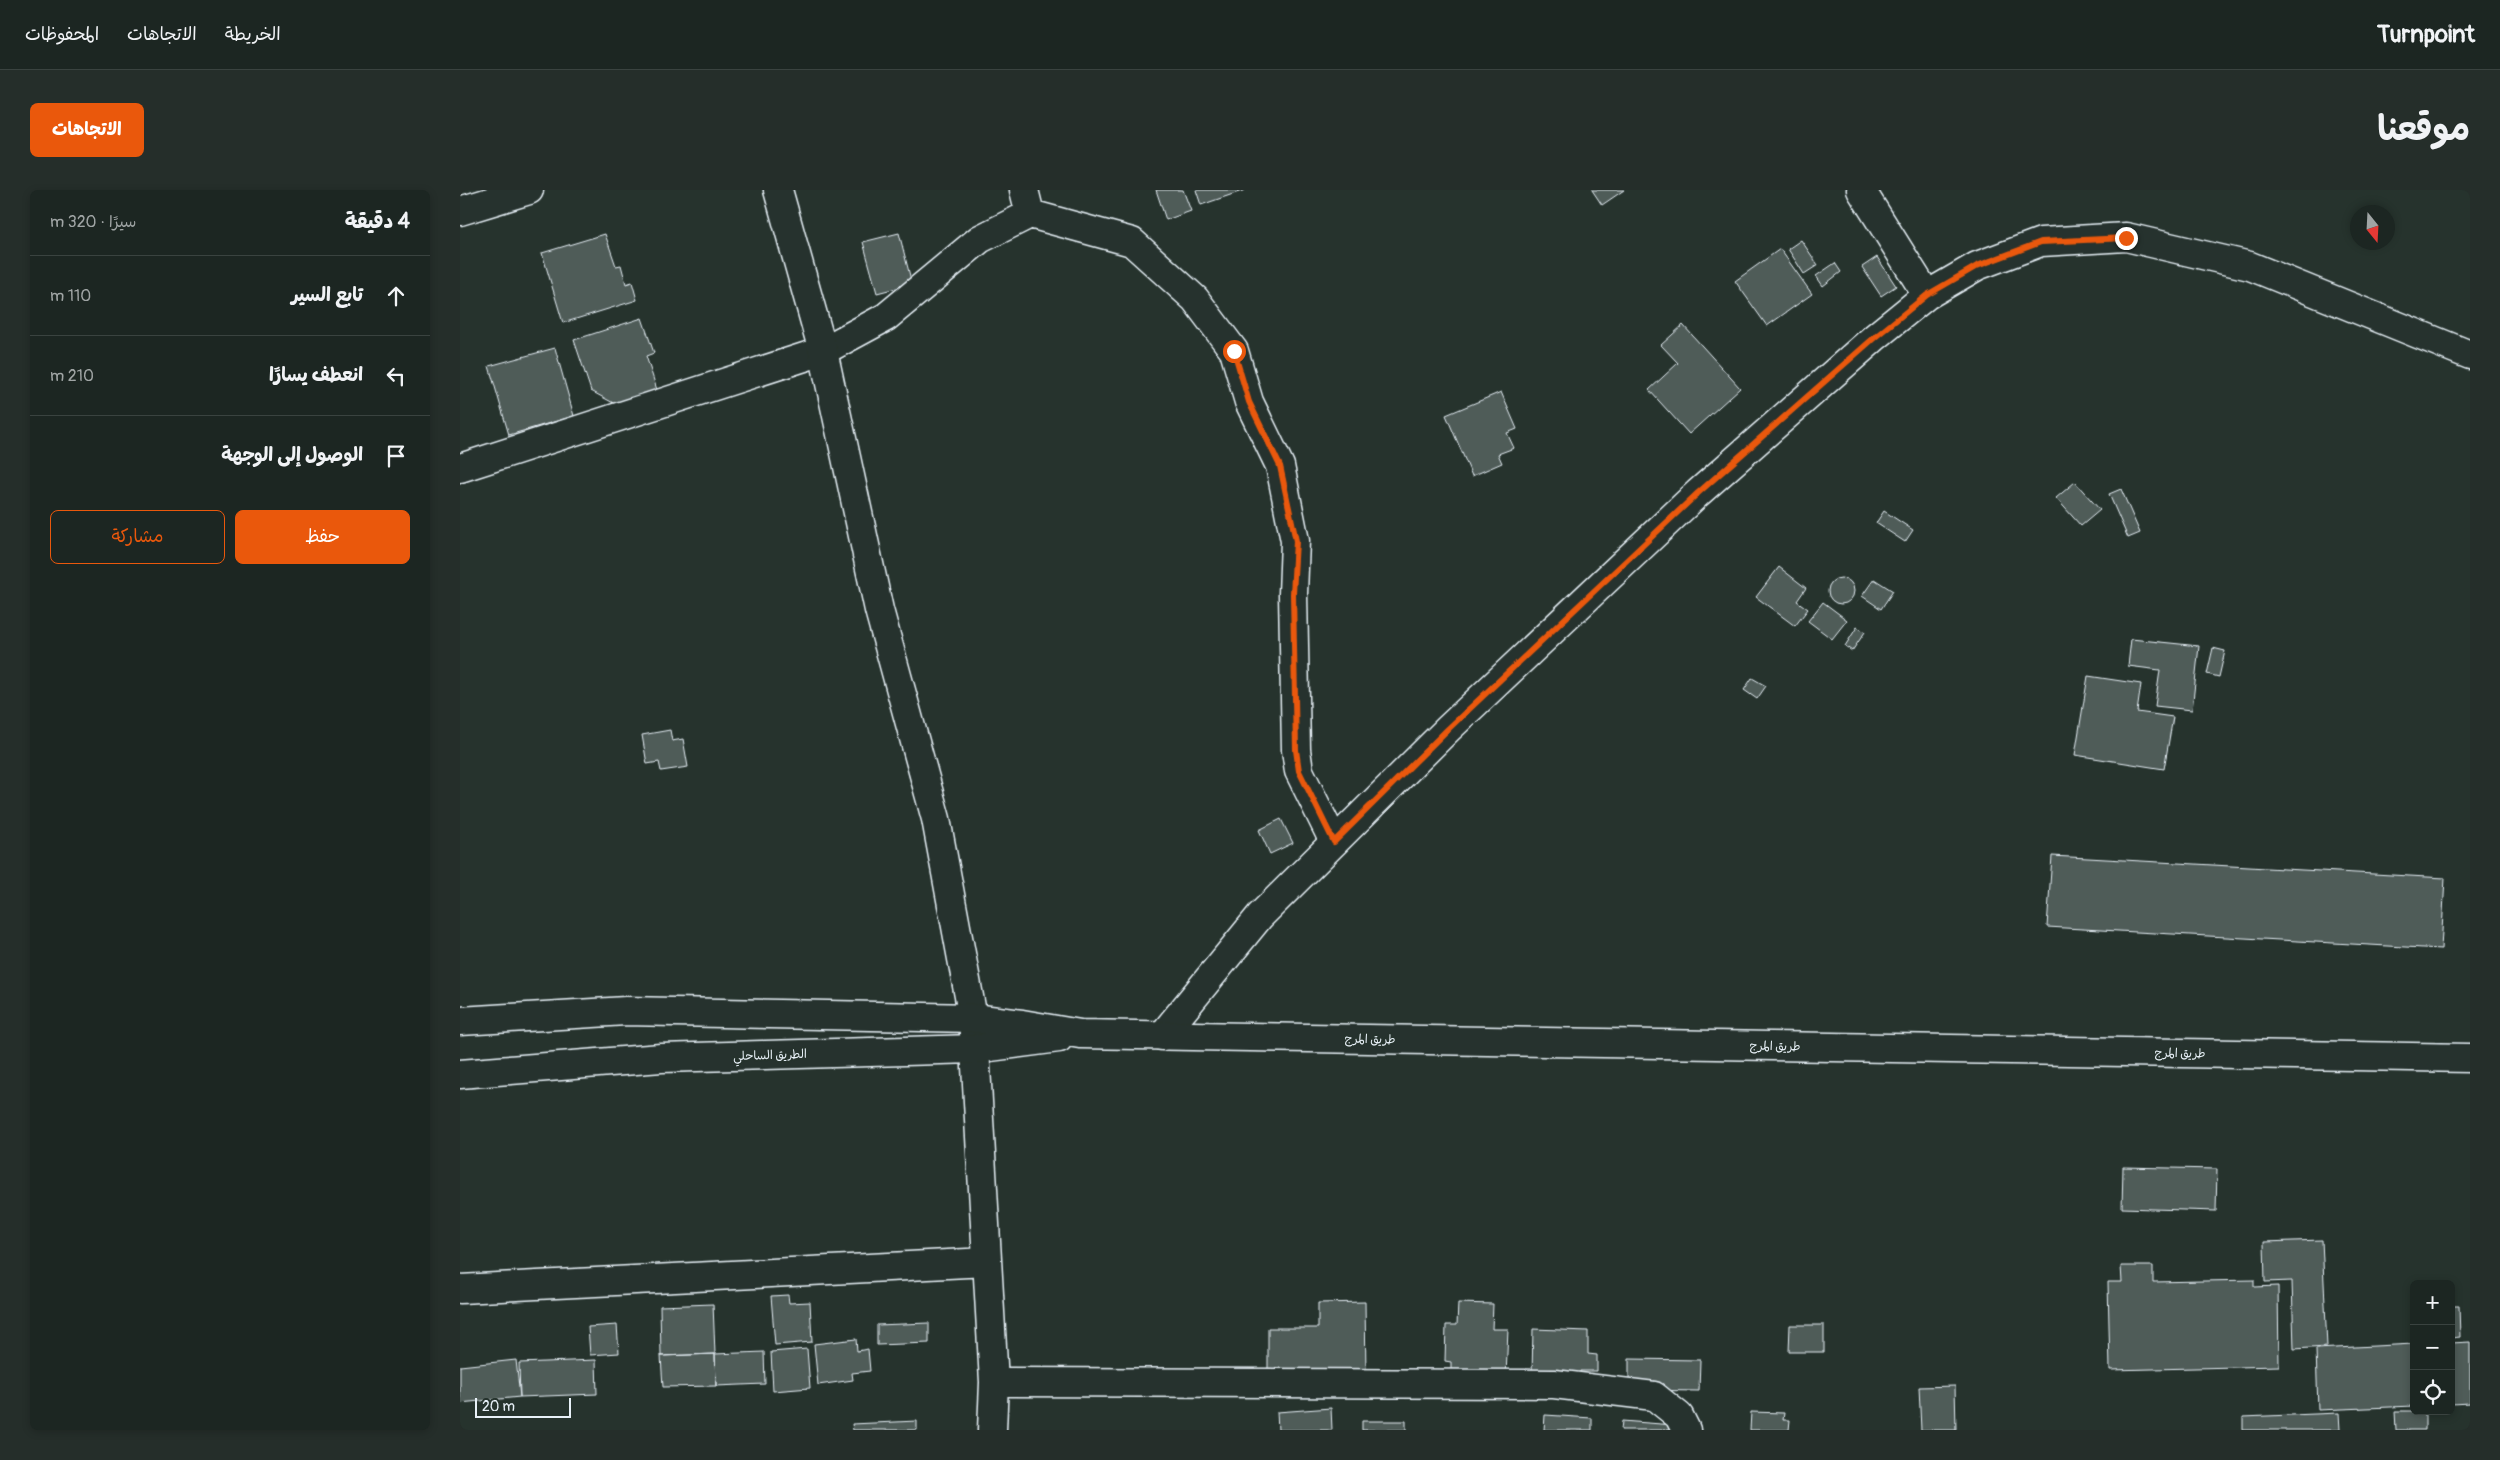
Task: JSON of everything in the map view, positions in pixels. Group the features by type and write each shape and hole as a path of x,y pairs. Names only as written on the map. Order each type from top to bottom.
{"main road":[{"path":"460,211 529,190"},
{"path":"778,190 823,351 879,610 936,819 973,1018 994,1382 992,1430"},
{"path":"1861,190 1927,295"},
{"path":"460,468 823,351 886,317 1027,202 1132,242 1195,299 1234,351 1249,402 1280,466 1296,541 1293,594 1296,750 1299,771 1334,842"},
{"path":"1162,1036 1260,916 1448,729 1698,493 1867,345 1927,295 1977,266 2041,242 2126,238 2250,266 2470,355"},
{"path":"460,1020 626,1011 973,1018 1080,1034"},
{"name":"طريق المرج","path":"1080,1034 2470,1058"},
{"name":"الطريق الساحلي","path":"460,1074 661,1058 975,1049 1080,1034"},
{"path":"460,1289 987,1262"},
{"path":"994,1382 1554,1384 1654,1396 1679,1416 1686,1430"}],"building":[{"path":"1156,190 1183,190 1191,211 1166,220"},
{"path":"1196,190 1245,190 1201,205"},
{"path":"1592,190 1624,190 1602,205"},
{"path":"899,233 912,284 877,293 863,242"},
{"path":"605,234 616,266 621,265 626,284 632,282 637,300 563,323 542,253"},
{"path":"1801,240 1818,265 1804,274 1788,249"},
{"path":"1780,249 1812,294 1767,326 1735,281"},
{"path":"1877,257 1896,286 1881,296 1862,267"},
{"path":"1835,263 1841,272 1823,286 1816,276"},
{"path":"642,318 654,353 646,356 658,393 619,406 591,391 574,340"},
{"path":"1683,325 1740,388 1689,434 1649,390 1678,363 1661,345"},
{"path":"555,348 574,416 509,435 489,366"},
{"path":"1501,392 1517,429 1507,433 1514,448 1498,454 1502,463 1472,476 1446,415"},
{"path":"2075,482 2100,510 2081,526 2056,498"},
{"path":"2121,489 2140,533 2128,538 2109,494"},
{"path":"1884,511 1913,530 1905,542 1876,523"},
{"path":"1779,567 1806,588 1797,601 1808,609 1795,626 1756,597"},
{"path":"1841,578 1850,582 1854,591 1850,600 1841,604 1832,600 1828,591 1832,582"},
{"path":"1874,579 1893,591 1881,609 1862,596"},
{"path":"1823,602 1847,620 1832,639 1808,621"},
{"path":"1857,627 1865,632 1852,651 1845,646"},
{"path":"2131,639 2199,646 2192,710 2155,706 2160,670 2128,666"},
{"path":"2213,648 2225,651 2219,677 2207,674"},
{"path":"2088,676 2141,684 2137,712 2173,717 2164,769 2075,755"},
{"path":"1752,678 1766,686 1757,699 1744,690"},
{"path":"670,730 672,741 683,739 688,767 661,771 659,762 647,764 642,735"},
{"path":"1281,819 1293,843 1270,854 1259,830"},
{"path":"2052,856 2445,878 2441,949 2047,927"},
{"path":"2123,1167 2217,1169 2216,1211 2122,1208"},
{"path":"2322,1240 2327,1347 2294,1349 2292,1281 2265,1282 2264,1242"},
{"path":"2121,1266 2153,1266 2153,1282 2254,1280 2254,1287 2278,1286 2279,1366 2110,1370 2108,1282 2122,1282"},
{"path":"788,1295 789,1303 810,1302 812,1342 775,1345 771,1296"},
{"path":"1365,1302 1366,1375 1268,1377 1268,1328 1318,1328 1318,1303"},
{"path":"1458,1303 1493,1304 1492,1329 1508,1329 1506,1377 1451,1376 1451,1362 1445,1361 1446,1325 1457,1325"},
{"path":"713,1304 715,1354 661,1356 660,1306"},
{"path":"2455,1306 2459,1306 2460,1337 2455,1338"},
{"path":"929,1323 929,1343 877,1345 877,1325"},
{"path":"617,1325 619,1353 590,1355 588,1327"},
{"path":"1790,1325 1824,1325 1824,1352 1789,1352"},
{"path":"1533,1329 1588,1331 1588,1354 1597,1355 1597,1371 1580,1371 1580,1376 1532,1375"},
{"path":"856,1339 857,1351 868,1349 870,1371 852,1373 853,1380 818,1385 814,1344"},
{"path":"2470,1342 2470,1403 2455,1404 2455,1343"},
{"path":"2410,1344 2410,1406 2318,1410 2316,1349"},
{"path":"807,1349 810,1388 773,1391 771,1352"},
{"path":"764,1352 765,1384 716,1386 715,1354"},
{"path":"715,1354 716,1386 663,1387 661,1356"},
{"path":"1629,1359 1700,1360 1699,1391 1629,1390"},
{"path":"516,1360 520,1397 460,1403 460,1366"},
{"path":"596,1360 597,1394 520,1397 519,1363"},
{"path":"1955,1386 1956,1430 1921,1430 1919,1387"},
{"path":"1331,1408 1332,1430 1278,1430 1277,1412"},
{"path":"2395,1411 2410,1411 2410,1415 2425,1415 2425,1430 2396,1430"},
{"path":"1751,1412 1784,1413 1783,1420 1790,1420 1789,1430 1750,1430"},
{"path":"2339,1413 2340,1430 2243,1430 2243,1417"},
{"path":"1545,1415 1592,1418 1592,1430 1544,1430"},
{"path":"917,1421 917,1430 853,1430 852,1424"},
{"path":"1362,1421 1406,1421 1406,1430 1362,1430"},
{"path":"1622,1421 1674,1425 1674,1430 1621,1430"}],"route":[{"path":"1234,351 1249,402 1280,466 1287,496 1296,541 1293,594 1296,750 1299,771 1334,842 1448,729 1698,493 1874,338 1927,295 1977,266 2041,242 2126,238"}]}
